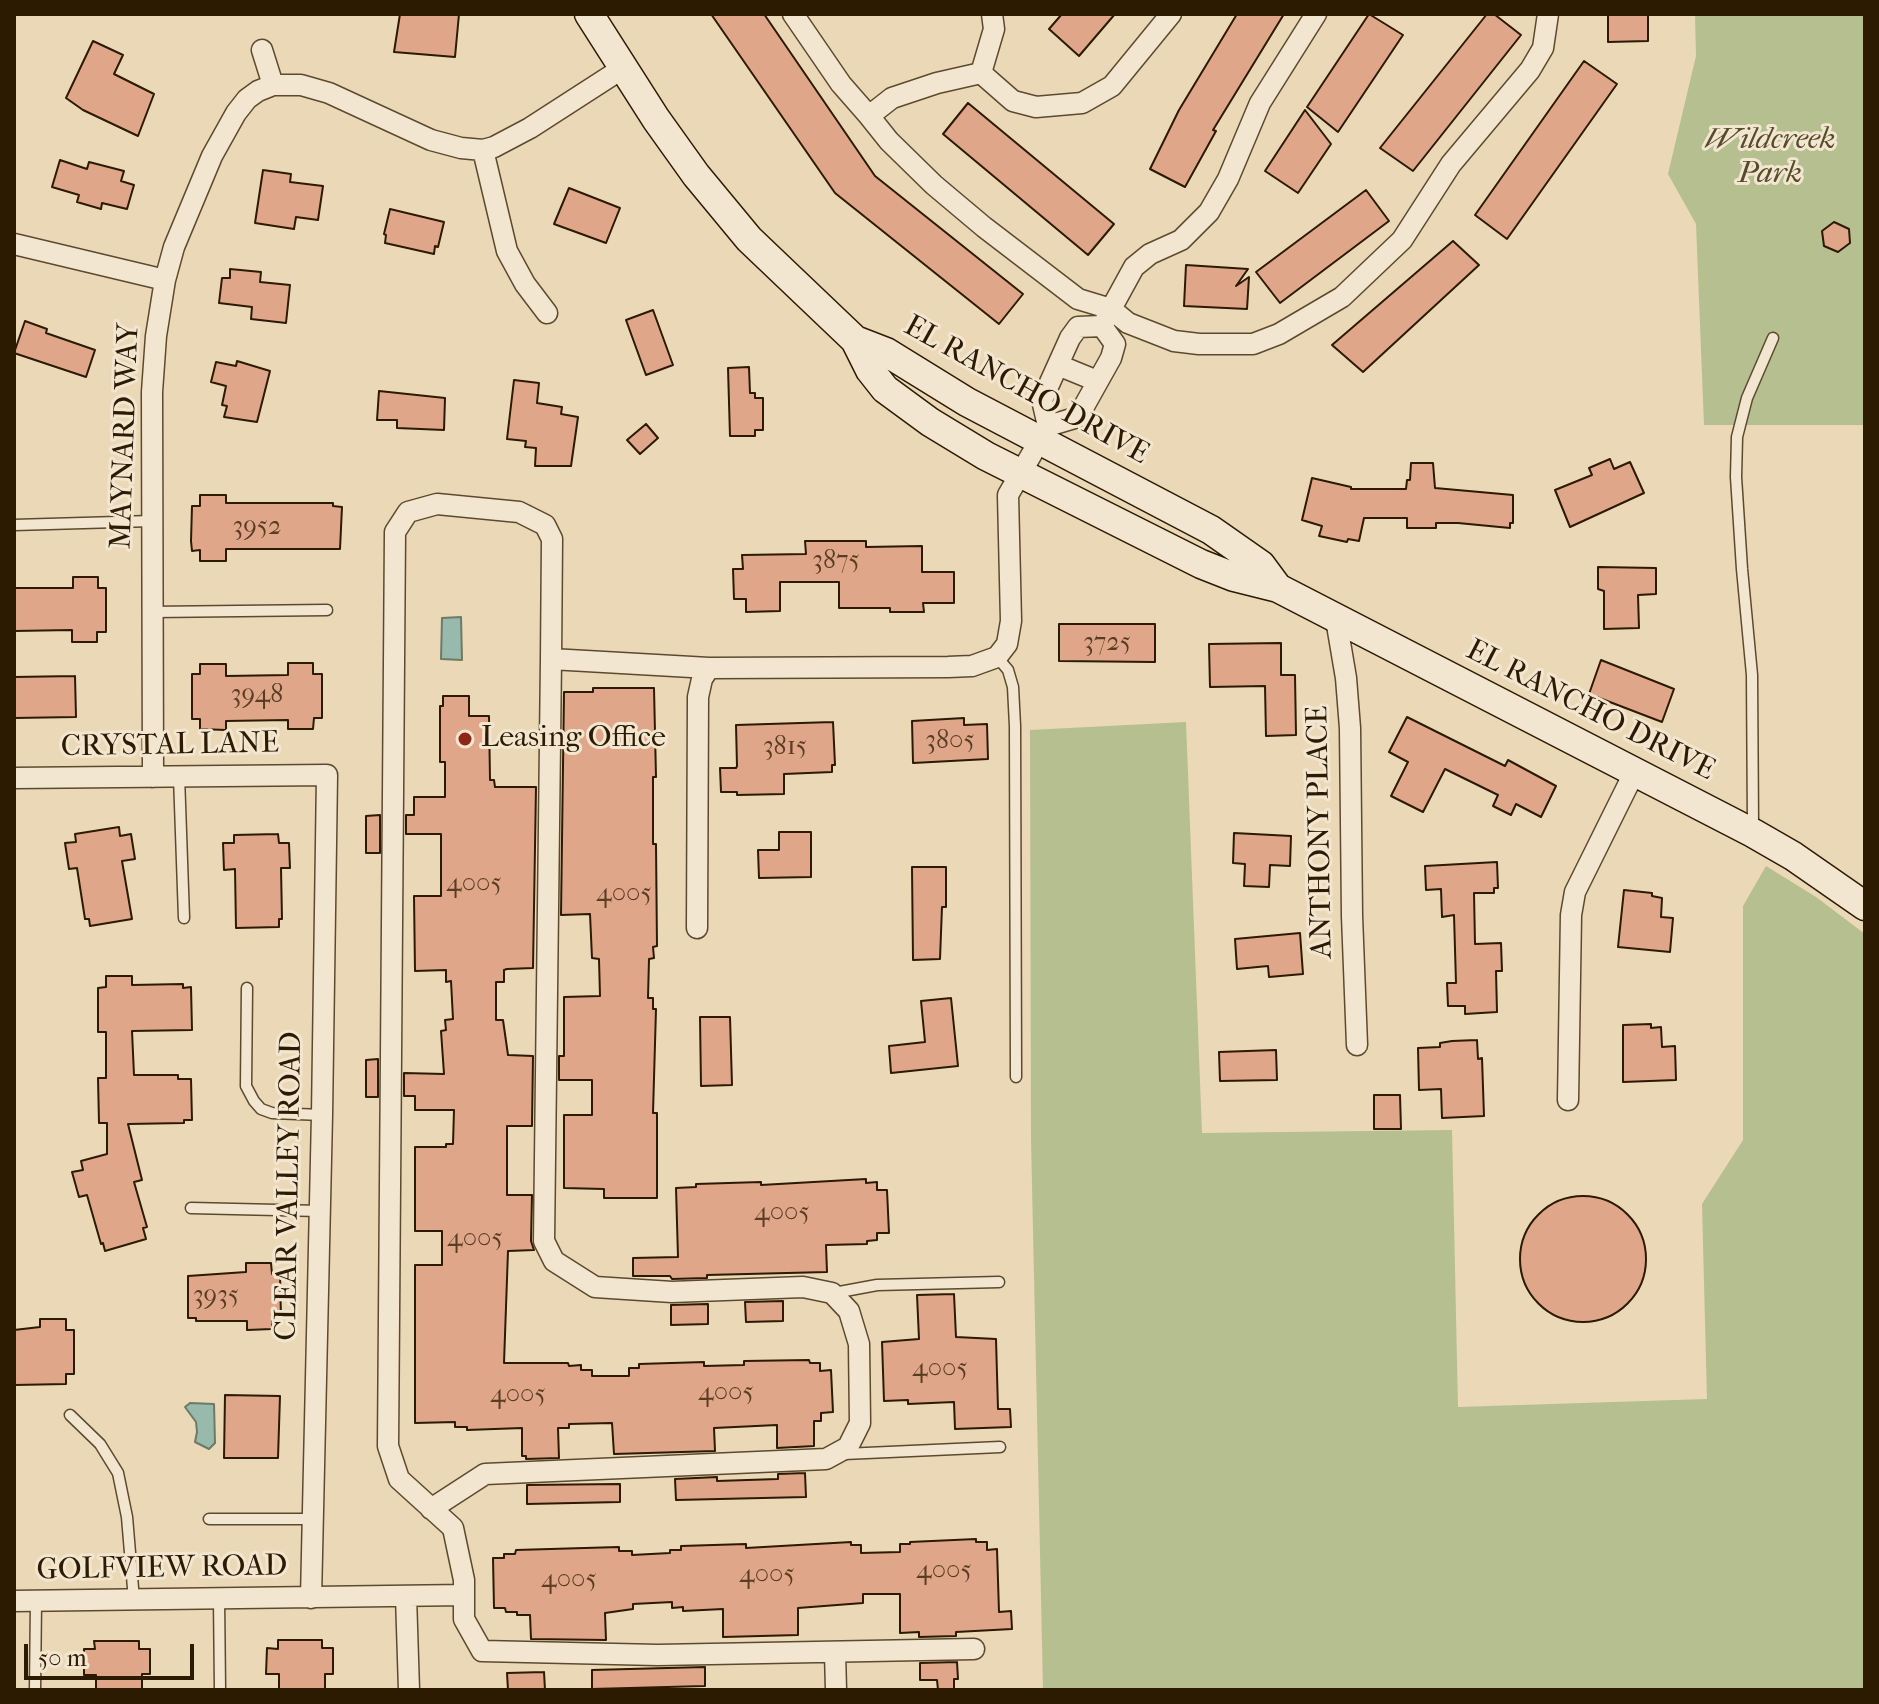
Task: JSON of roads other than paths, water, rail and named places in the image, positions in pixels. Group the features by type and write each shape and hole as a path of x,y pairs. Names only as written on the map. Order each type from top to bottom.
{"main road":[{"name":"EL RANCHO DRIVE","path":"589,14 696,175 741,230 855,340 870,370 885,389 958,440 1019,475 1201,564 1234,577 1278,588 1753,833 1793,856 1865,906"},
{"name":"EL RANCHO DRIVE","path":"855,340 886,352 967,402 1044,433 1211,530 1261,565 1278,588"}],"street":[{"path":"793,14 841,84 889,141 984,227 1106,318 1174,341 1199,344 1253,344 1279,334 1342,297 1402,240 1451,164 1530,70 1543,48 1548,14"},
{"path":"981,73 994,29 992,14"},
{"path":"981,73 1013,101 1036,107 1082,103 1112,86 1171,14"},
{"path":"1044,433 1042,400 1070,338 1078,327 1106,318 1134,267 1150,254 1181,240 1209,212 1228,179 1260,103 1316,14"},
{"path":"262,50 273,85 313,87 431,140 483,150 530,128 623,68"},
{"path":"869,116 892,98 981,73"},
{"name":"MAYNARD WAY","path":"153,777 153,362 165,280 184,220 224,134 241,104 258,91 273,85"},
{"path":"483,150 507,251 525,284 547,313"},
{"path":"14,244 165,280"},
{"path":"551,659 709,668 960,667 987,663 997,657 1007,644 1011,621 1008,495 1044,433 1078,417 1111,358 1115,344 1106,318"},
{"path":"1058,365 1097,381"},
{"path":"431,1509 485,1474 826,1459 848,1447 860,1423 859,1344 849,1311 832,1293 803,1287 672,1292 595,1287 554,1261 544,1241 552,539 545,525 519,512 437,504 408,512 395,532 388,1446 399,1479 431,1509 453,1528 464,1580 464,1619 482,1651 658,1655 974,1649"},
{"name":"ANTHONY PLACE","path":"1336,619 1346,678 1350,728 1357,1045"},
{"path":"697,928 698,697 702,679 709,668"},
{"path":"1568,1100 1571,915 1575,892 1635,771"},
{"name":"CRYSTAL LANE","path":"14,778 327,775"},
{"name":"CLEAR VALLEY ROAD","path":"311,1598 327,775"},
{"name":"GOLFVIEW ROAD","path":"14,1601 464,1595"},
{"path":"406,1596 409,1690"},
{"path":"835,1652 836,1690"}],"lane":[{"path":"1753,833 1752,675 1736,477 1737,437 1747,398 1773,338"},
{"path":"14,525 152,521"},
{"path":"152,612 327,610"},
{"path":"997,657 1008,670 1013,687 1015,726 1016,1077"},
{"path":"179,776 184,918"},
{"path":"247,988 246,1086 254,1101 261,1109 272,1113 322,1115"},
{"path":"191,1208 320,1211"},
{"path":"832,1293 877,1285 999,1282"},
{"path":"70,1415 100,1444 118,1473 127,1517 134,1600"},
{"path":"834,1455 1000,1447"},
{"path":"209,1519 313,1519"},
{"path":"219,1599 220,1690"},
{"path":"35,1690 36,1601"}],"place":[{"name":"Leasing Office","path":"465,739"}],"park label":[{"name":"Wildcreek Park","path":"1770,158"}]}
